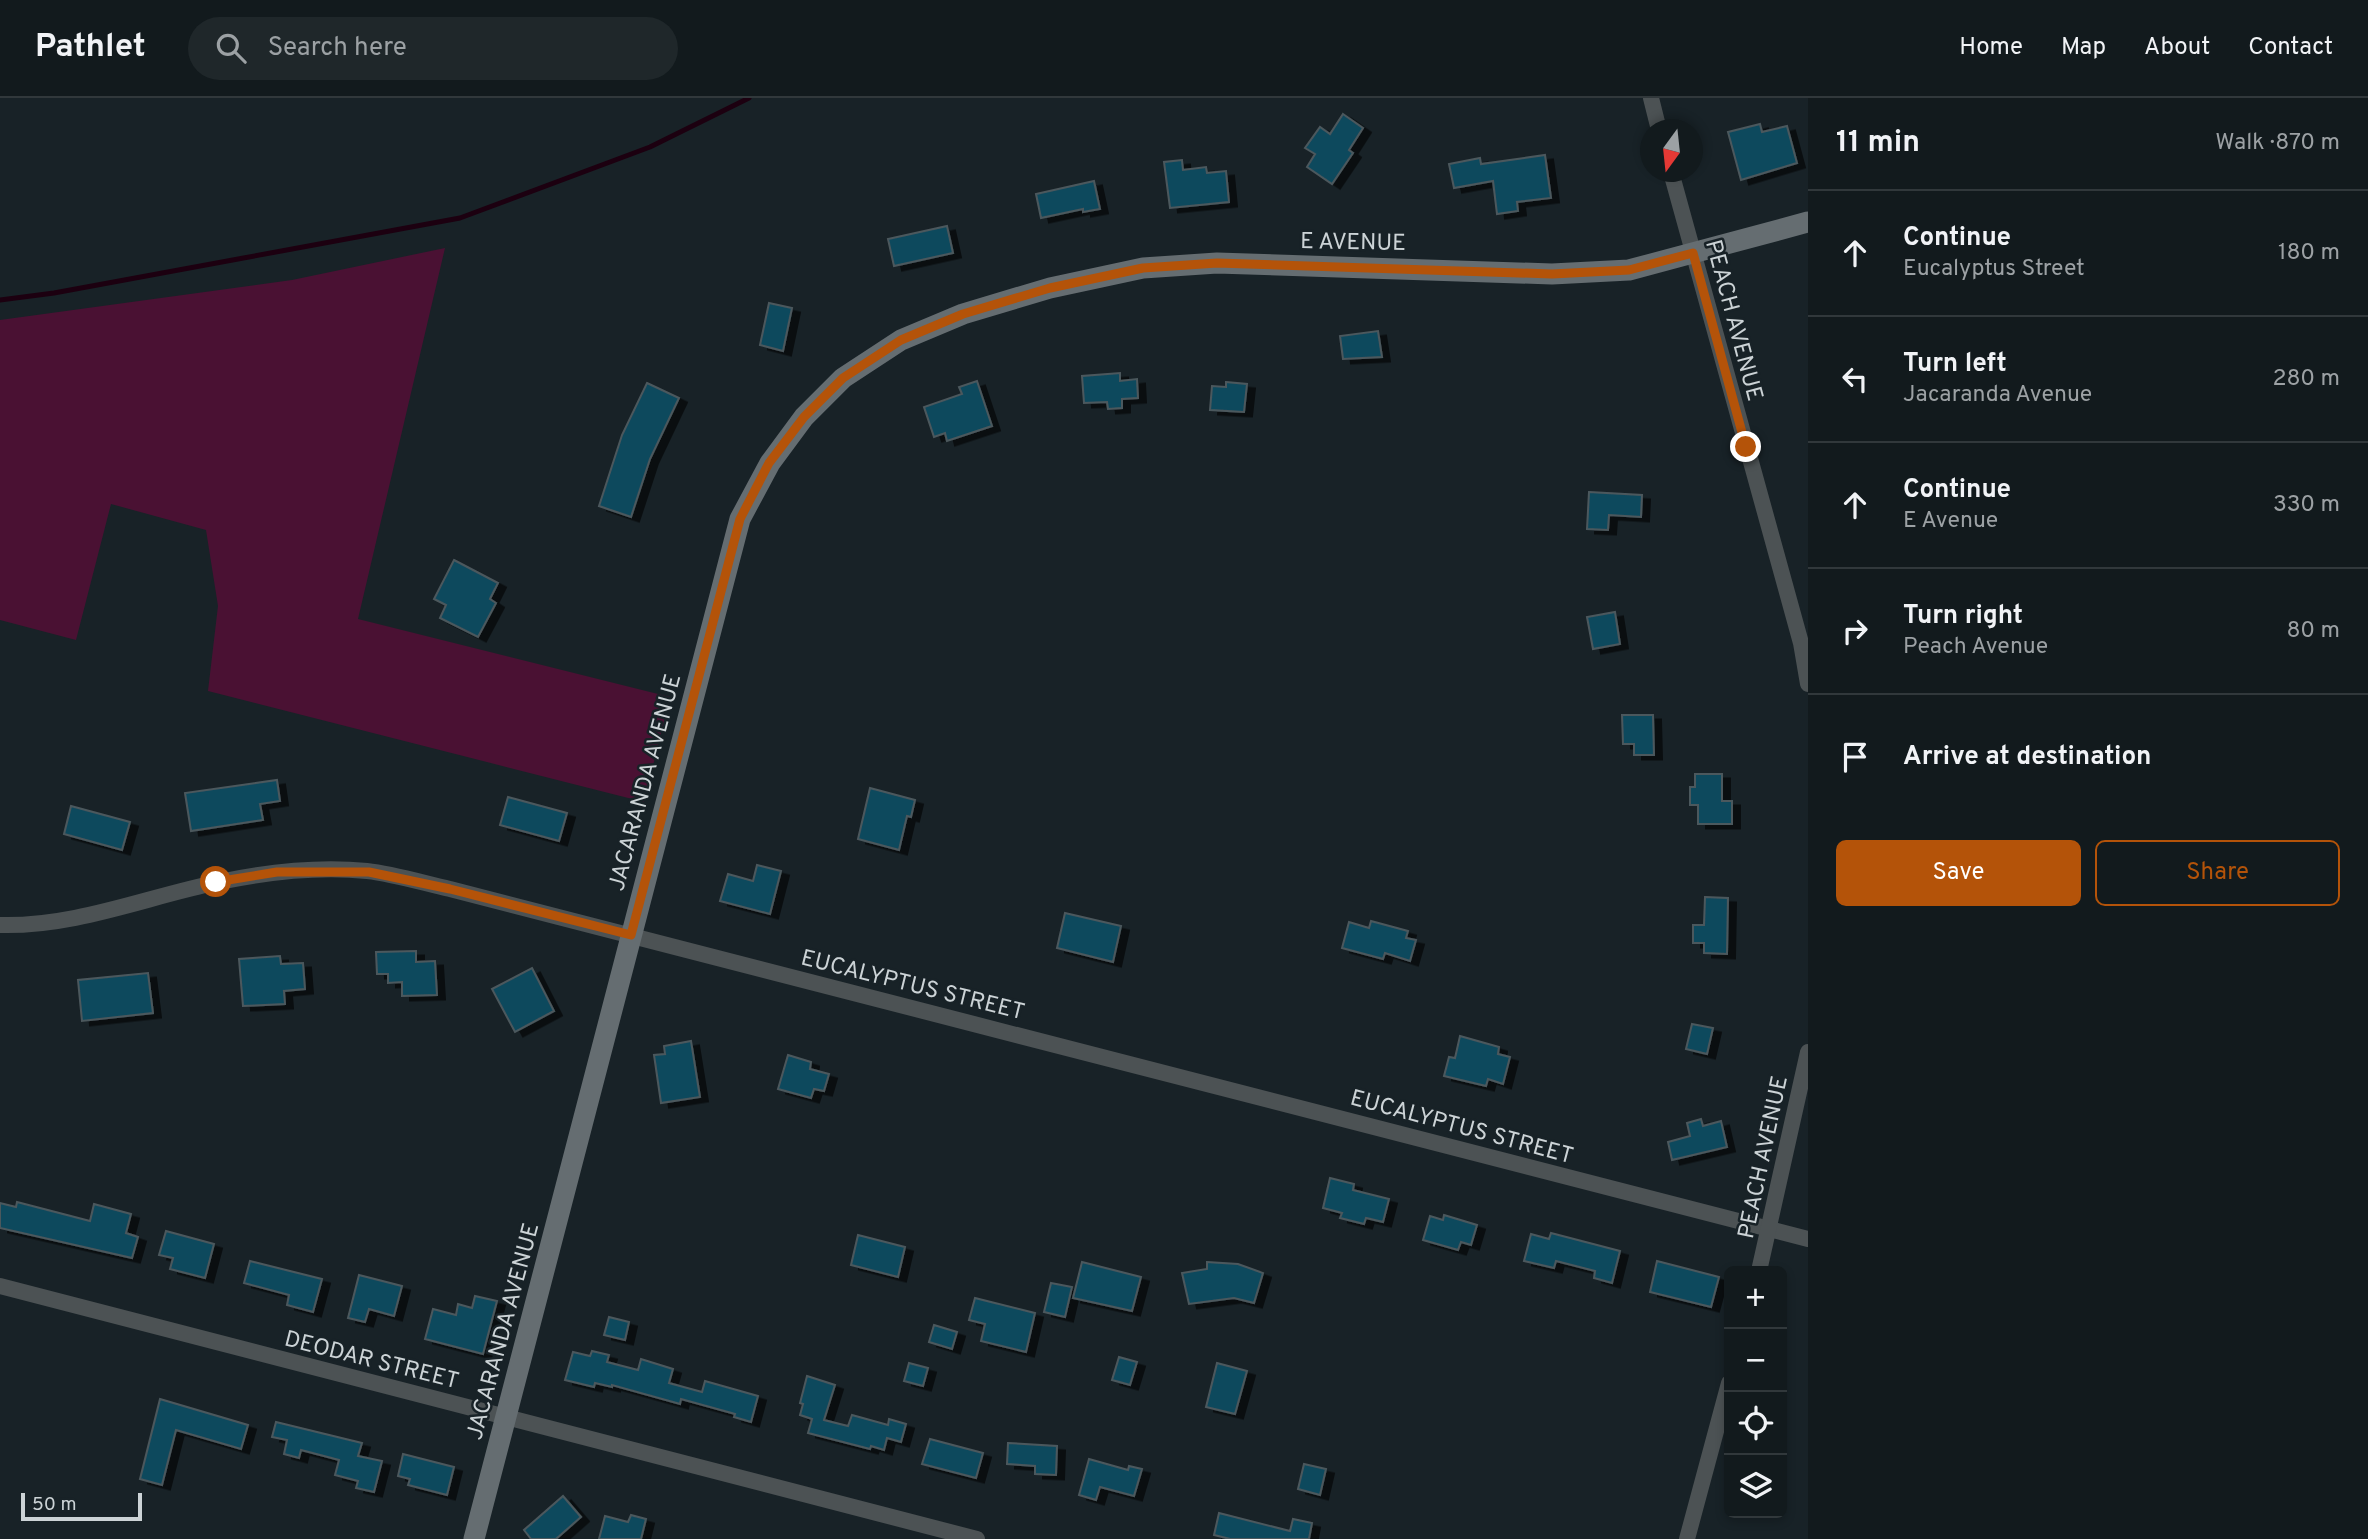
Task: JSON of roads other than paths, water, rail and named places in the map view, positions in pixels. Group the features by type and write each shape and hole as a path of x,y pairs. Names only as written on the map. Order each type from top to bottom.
{"street":[{"path":"1651,98 1656,119"},
{"name":"PEACH AVENUE","path":"1674,182 1804,642 1808,684"},
{"name":"E AVENUE","path":"901,340 976,310 1050,288 1143,268 1217,263 1552,274 1629,270 1808,222"},
{"name":"JACARANDA AVENUE","path":"474,1539 740,519 769,463 804,417 843,378 901,340"},
{"name":"EUCALYPTUS STREET","path":"0,925 76,917 155,900 216,882 277,872 323,869 369,872 631,935 1808,1239"},
{"name":"PEACH AVENUE","path":"1760,1266 1808,1052"},
{"name":"DEODAR STREET","path":"0,1286 977,1539"},
{"path":"1688,1539 1727,1392"}],"waterway":[{"path":"0,300 54,293 460,218 650,147 749,98"}]}
